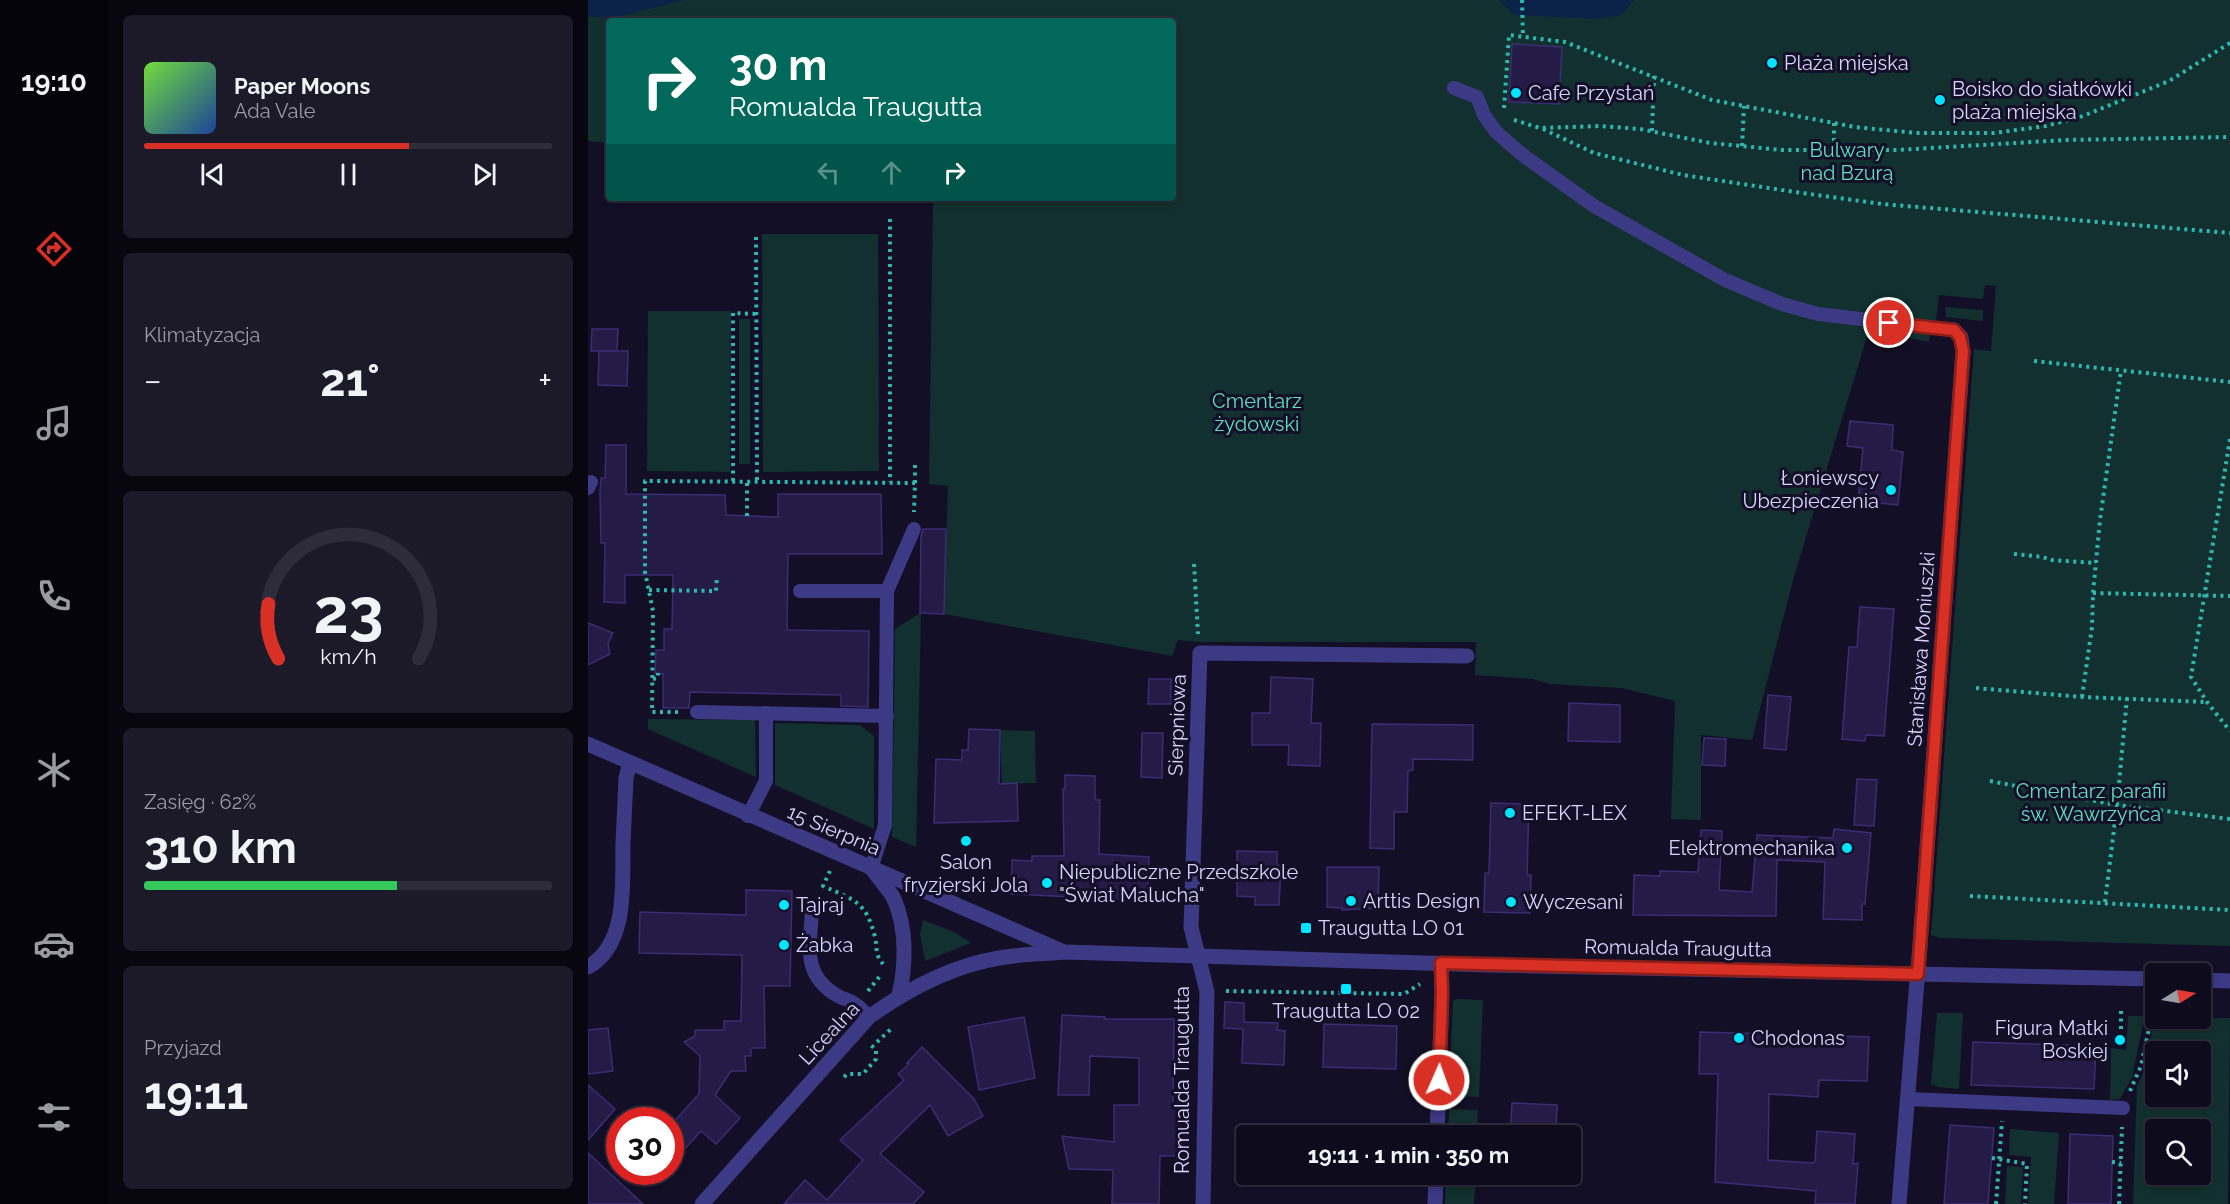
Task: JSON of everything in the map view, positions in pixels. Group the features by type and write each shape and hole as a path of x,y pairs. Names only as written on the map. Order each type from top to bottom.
{"street":[{"name":"Stanisława Moniuszki","path":"1899,1204 1963,351 1960,337 1954,330"},
{"name":"Sierpniowa","path":"1199,957 1191,927 1200,652 1467,656"},
{"name":"15 Sierpnia","path":"588,744 748,816 1065,952"},
{"path":"588,967 603,954 612,942 617,925 622,892 626,778 630,763"},
{"path":"871,869 893,898 898,911 905,972 899,995"},
{"name":"Romualda Traugutta","path":"1065,952 2145,979"},
{"name":"Licealna","path":"702,1204 869,1017 899,995 944,974 999,958 1065,952"},
{"name":"Romualda Traugutta","path":"1199,957 1207,992 1203,1204"},
{"path":"1437,1125 1441,963"},
{"path":"2211,980 2230,981"},
{"path":"1435,1204 1436,1185"}],"lane":[{"path":"1454,88 1477,98 1484,115 1506,142 1594,206 1725,280 1782,304 1818,314 1954,330"},
{"path":"871,869 885,825 887,591 914,529"},
{"path":"800,591 887,591"},
{"path":"697,712 887,716"},
{"path":"748,816 766,781 766,713"},
{"path":"812,907 810,966 814,975 823,985 839,997 856,1004 869,1017"},
{"path":"1908,1099 2123,1108"}],"path":[{"path":"1522,0 1523,37"},
{"path":"1503,117 1509,35 1565,42 1712,100 1834,123 1916,133 1994,133 2046,126 2083,116 2169,81 2230,43"},
{"path":"1652,131 1654,76"},
{"path":"1742,146 1744,106"},
{"path":"1484,115 1503,117 1540,128 1594,153 1717,181 1881,204 2230,233"},
{"path":"1834,123 1834,150"},
{"path":"1540,128 1600,126 1652,131 1710,142 1782,150 1897,150 2099,139 2230,137"},
{"path":"1994,133 1995,144"},
{"path":"890,219 890,482"},
{"path":"756,237 757,482"},
{"path":"733,481 733,313 757,314"},
{"path":"2034,361 2230,381"},
{"path":"2082,697 2092,627 2096,564 2121,370"},
{"path":"2230,439 2191,677 2230,731"},
{"path":"914,529 915,463"},
{"path":"697,712 652,712 653,611 645,572 645,481 915,483"},
{"path":"747,481 747,516"},
{"path":"2014,554 2096,564"},
{"path":"1194,564 1199,642"},
{"path":"649,590 716,591 717,576"},
{"path":"2093,593 2230,596"},
{"path":"653,679 658,678 658,673"},
{"path":"1976,688 2082,697 2207,702"},
{"path":"2105,902 2127,698"},
{"path":"1990,781 2117,805 2230,819"},
{"path":"830,871 823,886 860,903 870,918 876,941 876,955 884,966 878,980 856,1004"},
{"path":"1970,896 2230,910"},
{"path":"1207,992 1404,993 1415,988"},
{"path":"2121,1009 2121,1029"},
{"path":"872,1047 895,1026"},
{"path":"857,1032 876,1050 876,1059 863,1074 857,1076"},
{"path":"1996,1204 2003,1102"},
{"path":"1992,1158 2027,1164 2025,1204"},
{"path":"2112,1162 2121,1163"}],"green space":[{"path":"684,0 1500,0 1514,15 1620,15 1634,0 2230,0 2230,946 1940,938 1931,935 1974,349 1991,351 1996,286 1985,285 1983,299 1939,295 1936,320 1930,320 1929,342 1869,330 1793,580 1752,740 1701,735 1701,820 1671,819 1675,701 1622,688 1550,684 1533,679 1475,675 1476,642 1199,642 1178,640 1172,656 944,614 948,486 929,484 933,201 1176,201 1176,18 606,18 606,143 588,141 588,17 616,17"},
{"path":"762,234 878,234 879,471 763,472"},
{"path":"1945,307 1983,310 1983,321 1946,317"},
{"path":"648,311 731,311 730,472 647,471"},
{"path":"739,319 750,319 750,464 739,464"},
{"path":"920,613 916,847 892,837 895,629"},
{"path":"648,719 755,720 756,777 648,729"},
{"path":"775,723 860,725 874,736 874,829 775,785"},
{"path":"1000,730 1035,731 1036,783 1002,784"},
{"path":"923,920 954,932 971,943 925,961 920,934"},
{"path":"1456,999 1483,1000 1479,1097 1449,1096 1453,1001"},
{"path":"1937,1013 1963,1013 1959,1089 1931,1084"},
{"path":"2128,1016 2145,1016 2132,1077 2120,1099 2110,1100 2111,1048 2126,1050"},
{"path":"2211,1018 2230,1018 2228,1204 2133,1204 2137,1086 2145,1064 2145,1107 2211,1107 2211,1041 2150,1041 2152,1029 2211,1029"},
{"path":"1449,1109 1478,1110 1477,1125 1448,1125"},
{"path":"2010,1129 2059,1133 2054,1204 2028,1204 2031,1157 2009,1155"},
{"path":"2007,1166 2023,1167 2021,1204 2005,1204"},
{"path":"1446,1185 1475,1185 1474,1204 1445,1204"}],"water":[{"path":"588,0 684,0 616,17 588,17"},
{"path":"1500,0 1634,0 1620,15 1599,19 1514,15"}],"building":[{"path":"1512,44 1562,47 1559,104 1509,102"},
{"path":"592,329 618,329 617,351 591,351"},
{"path":"599,351 628,351 627,386 598,385"},
{"path":"1850,421 1893,425 1892,450 1903,452 1898,505 1858,501 1863,448 1847,446"},
{"path":"606,445 626,445 626,494 725,495 726,515 778,517 778,494 881,494 882,554 788,554 787,630 869,631 868,707 841,706 841,695 690,692 689,708 663,708 663,674 655,673 656,650 664,650 664,629 672,629 673,575 625,575 625,603 604,602 605,543 601,543 600,492 601,478 605,478"},
{"path":"923,529 946,529 944,614 920,613"},
{"path":"1860,607 1894,609 1884,736 1866,735 1865,741 1842,739 1849,647 1857,647"},
{"path":"588,623 613,633 608,644 610,654 588,665"},
{"path":"1271,677 1313,679 1311,723 1321,723 1320,766 1288,765 1289,745 1252,745 1252,713 1270,713"},
{"path":"1149,679 1171,679 1171,704 1148,704"},
{"path":"1768,695 1791,697 1786,750 1764,748"},
{"path":"1569,703 1620,705 1620,742 1568,741"},
{"path":"1372,724 1473,725 1473,760 1413,759 1413,770 1408,771 1407,812 1394,812 1394,849 1370,848"},
{"path":"969,729 1000,730 999,784 1017,783 1018,821 934,823 936,759 962,760 962,750 968,750"},
{"path":"1142,733 1163,733 1162,778 1141,777"},
{"path":"1704,738 1726,739 1725,766 1702,765"},
{"path":"1065,775 1095,776 1095,800 1100,800 1099,854 1149,857 1148,893 1140,900 1011,894 1012,860 1032,861 1032,856 1064,856 1063,789 1065,789"},
{"path":"1857,779 1877,780 1874,826 1854,825"},
{"path":"1491,803 1529,804 1527,875 1531,875 1530,913 1484,912 1485,873 1489,873"},
{"path":"1834,829 1871,833 1862,920 1823,919 1825,862 1777,860 1776,916 1633,915 1634,875 1660,876 1660,871 1698,872 1701,830 1722,831 1719,890 1752,892 1757,835 1833,838"},
{"path":"1237,851 1277,852 1277,865 1281,866 1279,905 1255,905 1255,897 1237,896"},
{"path":"1327,867 1379,867 1378,908 1342,910 1342,908 1327,907"},
{"path":"746,890 792,891 790,986 764,986 765,1048 751,1048 751,1056 745,1056 746,1071 731,1071 715,1095 740,1118 716,1144 701,1131 684,1150 684,1111 699,1094 700,1056 684,1042 695,1036 695,1030 724,1030 724,1021 741,1021 742,955 639,953 640,912 746,915"},
{"path":"1225,1002 1244,1003 1244,1022 1278,1023 1277,1030 1285,1031 1284,1065 1242,1063 1243,1029 1224,1028"},
{"path":"1062,1015 1105,1017 1104,1019 1174,1019 1173,1105 1180,1105 1180,1156 1160,1156 1159,1204 1112,1204 1113,1170 1069,1169 1062,1136 1114,1142 1114,1105 1139,1105 1139,1058 1090,1056 1089,1095 1058,1095"},
{"path":"1024,1017 1035,1078 979,1090 968,1027"},
{"path":"1324,1024 1397,1026 1396,1069 1323,1067"},
{"path":"608,1028 613,1071 588,1074 588,1030"},
{"path":"1700,1032 1869,1037 1867,1081 1819,1080 1818,1097 1769,1094 1768,1160 1813,1163 1817,1131 1855,1134 1853,1164 1858,1163 1855,1204 1815,1204 1816,1191 1715,1182 1718,1074 1699,1074"},
{"path":"1973,1042 2096,1046 2094,1089 1971,1085"},
{"path":"922,1047 974,1099 983,1116 948,1136 930,1105 880,1154 924,1192 913,1204 784,1204 805,1180 827,1200 863,1160 840,1140 904,1080 898,1074"},
{"path":"588,1085 613,1107 606,1107 606,1119 588,1140"},
{"path":"1512,1103 1557,1105 1556,1125 1511,1125"},
{"path":"1950,1125 1994,1128 1988,1204 1944,1204"},
{"path":"2070,1134 2113,1136 2111,1204 2068,1204"},
{"path":"588,1153 606,1170 606,1185 623,1185 643,1204 588,1204"}],"place":[{"name":"Plaża miejska","path":"1772,63"},
{"name":"Cafe Przystań","path":"1516,93"},
{"name":"Boisko do siatkówki plaża miejska","path":"1940,100"},
{"name":"Łoniewscy Ubezpieczenia","path":"1891,490"},
{"name":"EFEKT-LEX","path":"1510,813"},
{"name":"Salon fryzjerski Jola","path":"966,841"},
{"name":"Elektromechanika","path":"1847,848"},
{"name":"Niepubliczne Przedszkole \"Świat Malucha\"","path":"1047,883"},
{"name":"Arttis Design","path":"1351,901"},
{"name":"Wyczesani","path":"1511,902"},
{"name":"Tajraj","path":"784,905"},
{"name":"Traugutta LO 01","path":"1306,928"},
{"name":"Żabka","path":"784,945"},
{"name":"Traugutta LO 02","path":"1346,989"},
{"name":"Chodonas","path":"1739,1038"},
{"name":"Figura Matki Boskiej","path":"2120,1040"}],"route":[{"path":"1439,1080 1441,963 1918,974 1963,351 1960,337 1954,330 1889,323"}],"park label":[{"name":"Bulwary nad Bzurą","path":"1847,162"},
{"name":"Cmentarz żydowski","path":"1257,412"},
{"name":"Cmentarz parafii św. Wawrzyńca","path":"2091,802"}]}
